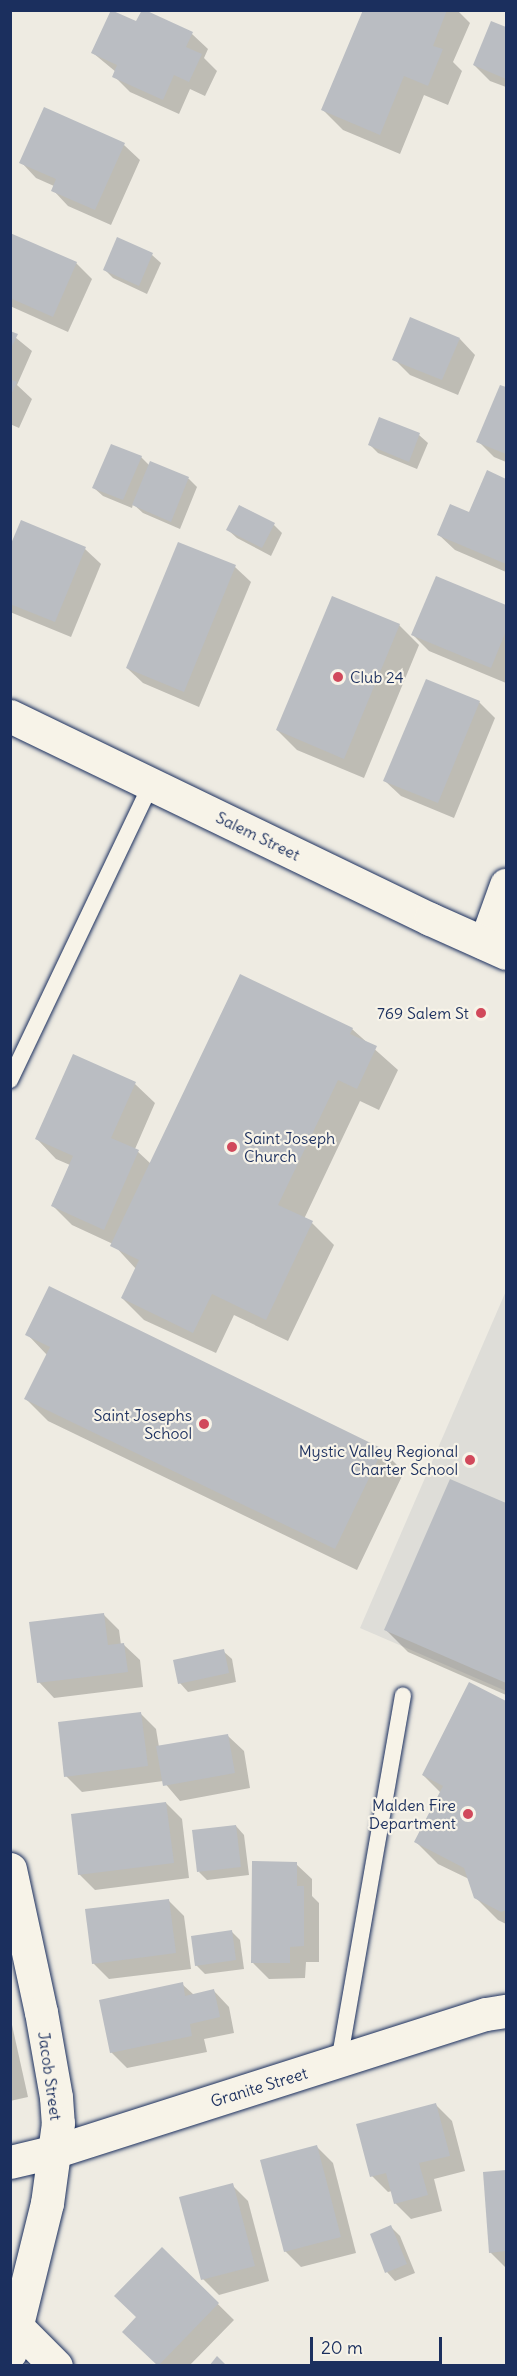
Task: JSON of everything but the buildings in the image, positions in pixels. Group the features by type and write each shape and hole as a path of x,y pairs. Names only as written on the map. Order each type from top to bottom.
{"street":[{"name":"Salem Street","path":"10,716 496,948"},
{"path":"496,948 507,885"},
{"name":"Jacob Street","path":"10,1869 56,2097 56,2151 47,2203 14,2340"},
{"name":"Granite Street","path":"10,2162 56,2151 486,2014 507,2011"},
{"path":"14,2340 56,2366"}],"lane":[{"path":"10,1080 151,784"},
{"path":"339,2062 403,1696"}],"shaded area":[{"name":"Mystic Valley Regional Charter School","path":"506,1291 506,1691 360,1628"}],"place":[{"name":"Club 24","path":"338,677"},
{"name":"769 Salem St","path":"481,1013"},
{"name":"Saint Joseph Church","path":"232,1147"},
{"name":"Saint Josephs School","path":"204,1424"},
{"name":"Mystic Valley Regional Charter School","path":"470,1460"},
{"name":"Malden Fire Department","path":"468,1814"}]}
